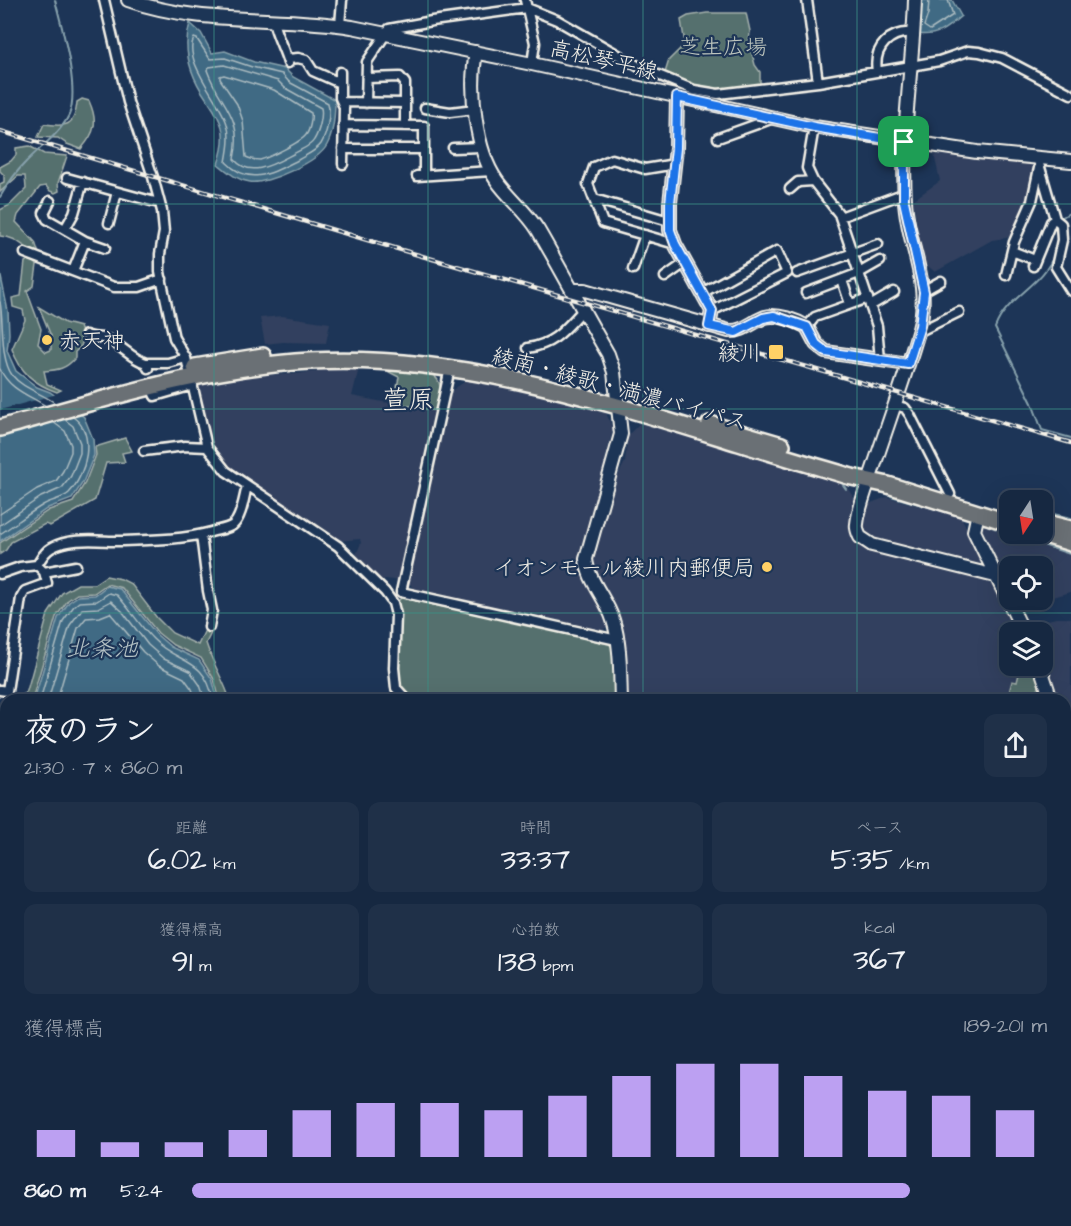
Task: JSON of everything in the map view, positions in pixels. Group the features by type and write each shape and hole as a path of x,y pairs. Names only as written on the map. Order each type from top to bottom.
{"highway":[{"name":"綾南・綾歌・満濃バイパス","path":"0,418 102,395 234,359 279,354 401,352 483,363 871,476 999,520"},
{"name":"綾南・綾歌・満濃バイパス","path":"189,373 316,361 377,361 450,368 617,401"},
{"name":"綾南・綾歌・満濃バイパス","path":"0,429 102,395"},
{"name":"綾南・綾歌・満濃バイパス","path":"871,476 950,494 999,509"},
{"path":"1053,525 1071,529"},
{"path":"1053,537 1071,543"}],"street":[{"path":"104,0 128,102 162,211 164,232 160,272 169,320 189,373 207,447 226,471 338,546 385,592 393,603 396,615 394,668 396,688 402,694"},
{"name":"高松琴平線","path":"128,0 187,15 340,25 532,64 814,127 1038,162 1071,161"},
{"path":"340,25 342,0"},
{"path":"807,0 818,82"},
{"path":"915,0 904,142 904,193 907,219 923,291 918,332 856,525 863,541 906,555 995,576"},
{"path":"526,4 535,43 532,64"},
{"path":"366,103 367,62 389,28 526,4 641,68 694,90 717,94 818,82 939,61 968,51 980,52 1017,64 1071,94"},
{"path":"273,21 288,62 298,57 306,60 313,71 340,83"},
{"path":"877,71 875,59 878,51 889,39 902,32 914,33"},
{"path":"476,52 473,81 475,109 482,147 490,171 536,227 608,354 614,372 621,428 618,447 586,559 590,573 613,618 621,694"},
{"path":"340,72 344,107 343,164"},
{"path":"367,78 400,77 405,83 405,126"},
{"path":"677,97 675,164 669,221 675,244 712,311 709,326"},
{"path":"342,102 405,103"},
{"path":"431,106 450,112 475,109"},
{"path":"718,138 773,118"},
{"path":"343,125 424,126 424,149 420,176 490,171"},
{"path":"814,127 807,168 813,181 840,217 877,326 880,360"},
{"path":"453,148 482,147"},
{"path":"343,149 424,149"},
{"path":"675,164 645,169 612,159 594,167 588,184 603,223 675,244"},
{"path":"1038,162 1055,219 1061,224 1062,236 1056,267 1071,291"},
{"path":"1006,275 1012,251 1032,201 1038,162"},
{"path":"67,178 155,202"},
{"path":"790,189 798,182 813,181"},
{"path":"65,229 74,213 83,182"},
{"path":"109,224 117,192"},
{"path":"840,217 904,193"},
{"path":"594,199 669,221"},
{"path":"50,201 44,213 47,219 85,241 105,248"},
{"path":"1012,251 1034,263 1051,222 1055,219"},
{"path":"633,269 645,235"},
{"path":"73,271 85,241"},
{"path":"797,273 878,244"},
{"path":"702,293 777,252 787,273 712,311"},
{"path":"25,253 114,287 139,286 162,279"},
{"path":"806,293 859,273 880,261"},
{"path":"665,277 686,263"},
{"path":"842,280 850,304"},
{"path":"923,291 941,281"},
{"path":"572,290 585,290 736,332 763,318 774,316 807,327 816,344 826,352 908,364"},
{"path":"807,327 815,317 850,304 869,302 894,292"},
{"path":"528,348 548,344 583,310"},
{"path":"918,332 959,312"},
{"path":"86,335 109,340 147,366 168,363 189,373"},
{"path":"557,337 562,346"},
{"path":"450,368 401,592 617,640"},
{"path":"154,394 155,396 189,373"},
{"path":"895,405 905,408 910,415 950,494"},
{"path":"144,451 185,446 207,447"},
{"path":"37,565 43,554 50,548 61,544 87,541 159,540 201,535 230,527 235,523 247,486"},
{"path":"978,513 974,531 1018,622"},
{"path":"201,535 213,614 209,627"},
{"path":"0,690 7,691 21,598 26,591 46,583 44,572 37,565"},
{"path":"0,574 20,567 37,565"},
{"path":"44,572 76,566"},
{"path":"1042,676 1045,694"}],"shaded area":[{"path":"934,154 1031,163 1034,180 1012,237 992,240 935,272 923,262 913,200 940,181"},
{"path":"282,316 330,323 326,343 265,344 260,318"},
{"path":"359,368 352,396 435,412 400,581 386,579 381,581 355,557 361,543 360,539 337,541 225,467 212,449 197,384 251,375"},
{"path":"470,378 605,411 613,429 582,555 610,624 602,631 413,589 409,582 451,391"},
{"path":"641,422 844,482 855,500 868,504 887,497 961,517 985,563 980,578 995,589 999,597 999,610 1005,610 1011,622 999,622 999,676 1053,676 1053,622 1039,622 1056,618 1071,618 1071,694 628,694 623,634 617,610 592,566 591,560 617,477 625,462 628,435"},
{"path":"984,523 999,529 999,544 1042,544 1071,553 1071,592 1053,597 1053,556 999,556 999,572 980,531"}],"green space":[{"name":"芝生広場","path":"707,13 746,13 750,31 749,42 755,65 760,72 760,89 718,93 694,89 664,76 669,60 685,44 681,20 688,16"},
{"path":"82,99 89,101 94,115 94,126 90,137 81,149 58,138 38,137 44,124 68,124 74,116 77,102"},
{"path":"29,146 44,154 67,156 58,183 59,191 55,193 46,186 40,187 18,215 16,222 35,242 39,254 12,239 0,236 0,210 10,205 26,189 25,176 18,176 0,192 0,184 4,182 4,175 0,167 11,161 16,155 16,148"},
{"path":"31,258 37,265 34,286 27,291 41,329 38,344 46,352 51,350 51,336 39,307 65,323 80,327 84,337 81,346 75,352 75,358 68,365 44,371 47,384 61,390 57,392 41,385 29,376 19,364 12,349 25,320 23,310 13,307 12,298 21,296 25,262"},
{"path":"388,370 431,374 436,377 439,381 440,395 436,411 394,403 399,377"},
{"path":"125,438 132,451 122,453 125,462 106,463 95,500 50,526 45,524 11,542 0,554 0,543 49,510 73,502 85,483 96,455 95,447"},
{"path":"106,576 131,584 157,618 172,633 198,645 205,630 209,630 211,633 206,643 228,694 218,694 214,679 201,658 173,645 158,633 122,588 107,584 94,593 77,594 68,600 56,617 34,694 24,694 27,691 48,614 62,593 78,584 94,584"},
{"path":"401,598 609,644 612,647 616,694 408,694 398,679 397,602"},
{"path":"1018,676 1037,676 1038,691 1036,694 1009,694 1012,681 1017,682"}],"water":[{"path":"923,0 952,0 961,16 941,31 924,35 917,34"},
{"path":"190,23 201,33 212,53 225,51 254,62 285,69 293,77 335,100 331,134 322,151 292,171 258,182 241,179 218,164 223,146 222,127 200,89 189,62 187,43"},
{"path":"0,272 8,311 7,351 16,371 84,417 93,439 94,455 83,482 72,499 48,508 0,541"},
{"name":"北条池","path":"107,586 120,589 157,635 171,647 199,660 212,679 216,694 36,694 58,618 69,602 78,596 95,595"}],"pier":[{"path":"57,394 83,413 0,436 0,410"}],"waterway":[{"path":"0,197 18,171 55,135 69,115 72,104 71,75 55,0"},
{"path":"1059,219 1071,212"},
{"path":"1055,253 1043,274 1007,308 995,328 1032,403 1042,430 1071,438"},
{"path":"711,443 733,450"},
{"path":"799,470 841,482 846,489"},
{"path":"891,496 960,516"},
{"path":"1053,514 1071,518"},
{"path":"984,524 999,530"},
{"path":"1040,544 1070,554"}],"railway":[{"path":"0,131 391,247 1071,443"}],"place":[{"name":"赤天神","path":"47,340"},
{"name":"綾川","path":"776,352"},
{"name":"イオンモール綾川内郵便局","path":"767,567"}],"district":[{"name":"萱原","path":"408,399"}],"route":[{"path":"677,97 814,127 904,142 904,201 924,292 920,326 908,364 826,352 816,344 807,327 774,316 763,318 736,332 709,326 712,311 675,244 670,230 677,97"}]}
